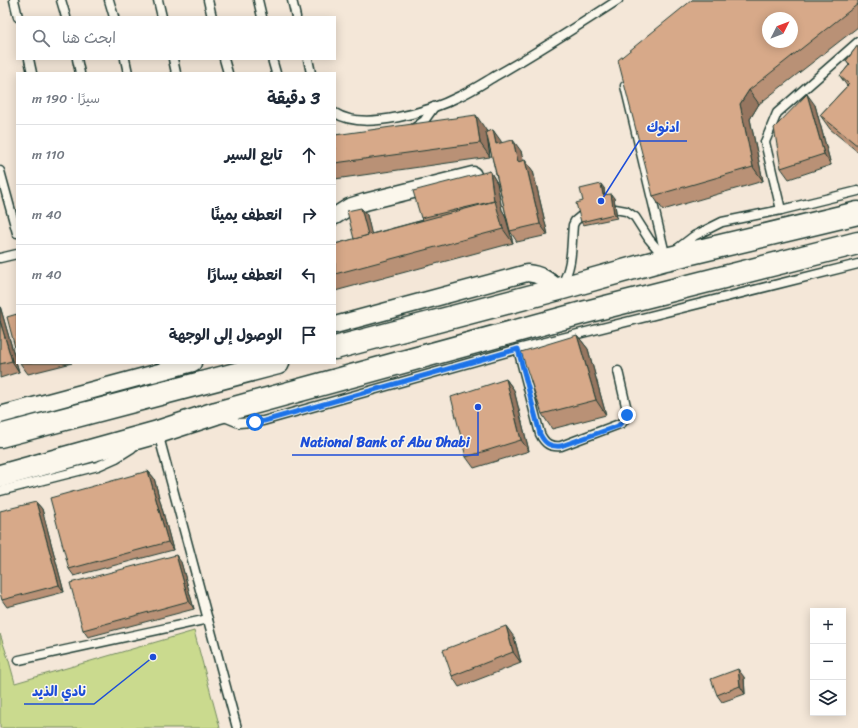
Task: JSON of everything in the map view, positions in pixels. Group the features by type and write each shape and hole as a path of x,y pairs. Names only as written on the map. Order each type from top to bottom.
{"highway":[{"path":"336,348 666,259 858,213"},
{"path":"0,476 158,432 216,413 582,313 858,243"},
{"path":"0,436 274,364"}],"street":[{"path":"336,215 348,207 473,175"},
{"path":"336,324 527,272 545,277 559,289"},
{"path":"0,415 189,364"}],"lane":[{"path":"14,0 18,16"},
{"path":"61,0 66,16"},
{"path":"109,0 114,16"},
{"path":"158,0 162,16"},
{"path":"208,0 212,16"},
{"path":"258,0 262,16"},
{"path":"292,0 296,16"},
{"path":"336,114 341,117 357,121 392,119 459,97 538,52 618,0"},
{"path":"781,210 765,142 777,113 858,42"},
{"path":"29,60 32,72"},
{"path":"77,60 80,72"},
{"path":"125,60 128,72"},
{"path":"173,60 176,72"},
{"path":"224,60 228,72"},
{"path":"272,60 276,72"},
{"path":"308,60 312,72"},
{"path":"623,80 666,259"},
{"path":"404,132 424,121 434,106"},
{"path":"0,171 16,229"},
{"path":"666,259 694,236 722,222 781,210 858,191"},
{"path":"616,208 626,211 634,217 648,239 666,259"},
{"path":"559,289 567,275 571,260 573,225 581,216"},
{"path":"0,258 16,254"},
{"path":"216,413 239,423 264,421 518,349 858,264"},
{"path":"518,349 540,434 543,440 554,447 561,446 622,423 625,419 627,410 618,371"},
{"path":"0,491 108,462 158,432 237,728"},
{"path":"19,660 208,619"}],"green space":[{"path":"194,631 220,728 0,728 0,634 15,683"}],"building":[{"path":"692,0 858,0 858,4 749,90 740,104 753,167 653,196 618,60"},
{"path":"858,45 858,146 820,115 849,84 840,76 850,64 846,61"},
{"path":"807,94 824,154 781,168 774,128"},
{"path":"476,115 480,143 336,163 336,135"},
{"path":"493,130 496,144 513,140 518,162 525,160 540,224 510,231 486,132"},
{"path":"490,171 494,201 421,218 413,191"},
{"path":"601,184 603,195 611,194 614,214 581,222 576,203 583,201 580,189"},
{"path":"495,201 503,229 336,274 336,244"},
{"path":"361,208 368,235 354,239 347,211"},
{"path":"16,314 16,351 7,317"},
{"path":"0,321 12,361 0,364"},
{"path":"577,335 596,400 542,414 521,352"},
{"path":"506,379 521,440 466,457 451,397"},
{"path":"148,471 168,542 69,569 50,498"},
{"path":"36,502 59,585 2,600 0,593 0,511"},
{"path":"176,555 189,601 83,630 70,583"},
{"path":"506,626 513,652 452,676 443,650"},
{"path":"738,669 740,686 717,695 711,679"}],"place":[{"name":"ادنوك","path":"601,201"},
{"name":"National Bank of Abu Dhabi","path":"478,407"},
{"name":"نادي الذيد","path":"153,657"}],"route":[{"path":"255,422 264,421 518,349 540,434 543,440 548,444 554,447 561,446 618,426 627,415"}]}
